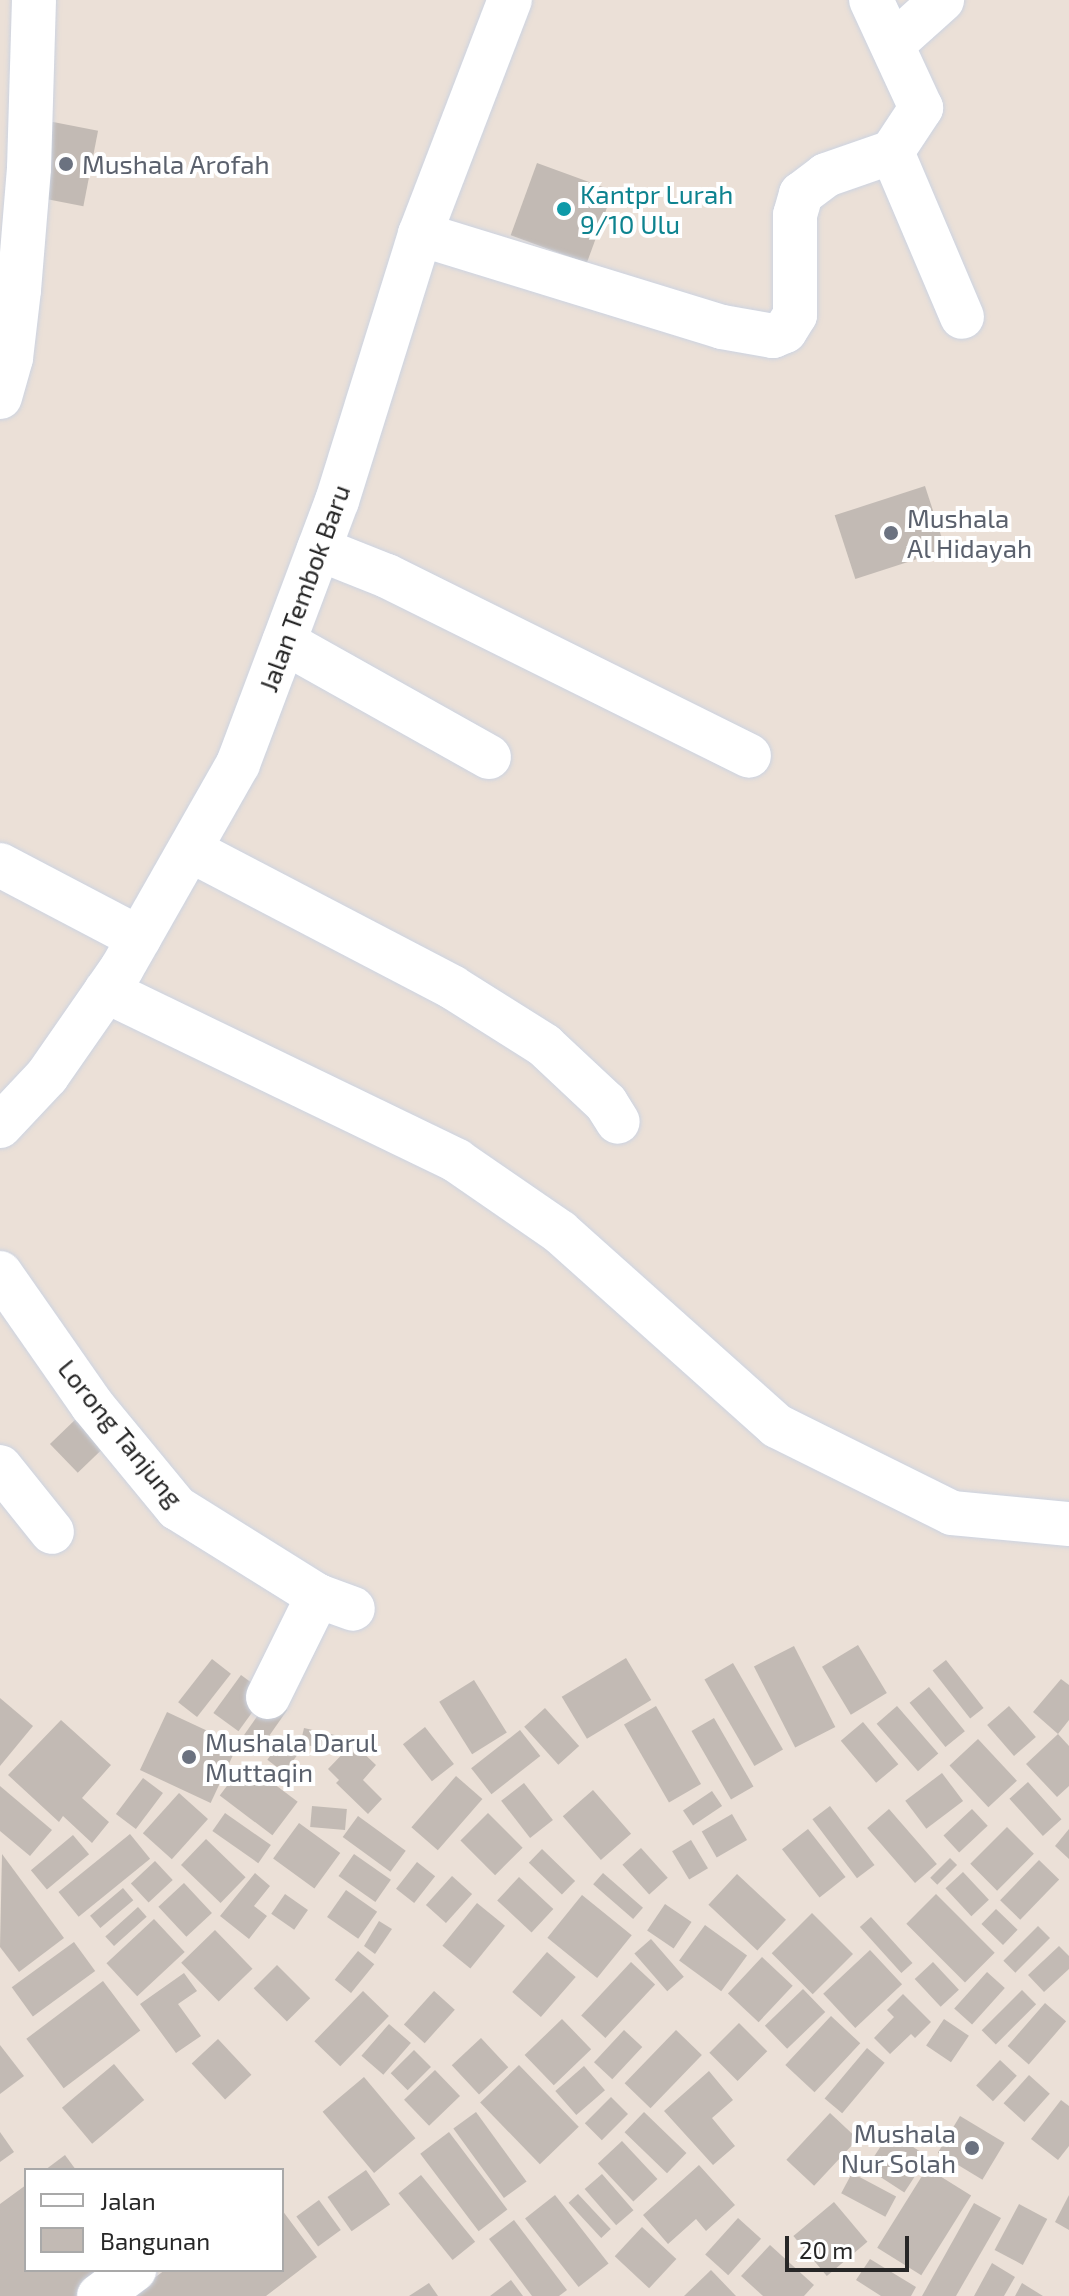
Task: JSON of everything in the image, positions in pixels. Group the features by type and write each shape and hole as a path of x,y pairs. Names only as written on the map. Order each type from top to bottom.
{"street":[{"path":"0,397 11,358 19,290 29,168 34,0"},
{"name":"Jalan Tembok Baru","path":"0,1126 47,1076 106,991 238,764 284,642 333,554 431,238 510,0"},
{"path":"431,238 722,327 773,336 785,331 795,315 795,215 801,194 826,175 892,152 921,108 871,0"},
{"path":"893,44 942,0"},
{"path":"892,152 962,317"},
{"path":"333,554 387,576 749,756"},
{"path":"284,642 489,757"},
{"path":"190,850 452,987 531,1037 606,1103 618,1122"},
{"path":"0,865 139,938"},
{"path":"106,991 457,1161 560,1232 777,1426 952,1513 1069,1524"},
{"name":"Lorong Tanjung","path":"0,1273 92,1405 177,1508 336,1602 268,1697"},
{"path":"0,1467 52,1532"},
{"path":"99,2296 131,2272"}],"building":[{"name":"Mushala Arofah","path":"48,121 98,131 83,206 33,197"},
{"name":"Kantpr Lurah 9/10 Ulu","path":"537,163 613,191 587,263 511,235"},
{"name":"Mushala Al Hidayah","path":"925,486 946,550 855,579 835,515"},
{"path":"78,1417 106,1446 78,1473 50,1444"},
{"path":"858,1645 887,1693 851,1715 822,1667"},
{"path":"794,1646 835,1727 795,1748 754,1666"},
{"path":"626,1658 651,1700 587,1739 562,1697"},
{"path":"212,1659 231,1674 197,1717 178,1702"},
{"path":"946,1660 984,1708 970,1719 933,1670"},
{"path":"733,1663 783,1750 754,1766 704,1680"},
{"path":"241,1675 266,1693 238,1731 213,1713"},
{"path":"1061,1679 1069,1685 1069,1720 1058,1734 1033,1712"},
{"path":"474,1680 507,1733 472,1754 439,1702"},
{"path":"929,1687 965,1731 945,1747 910,1703"},
{"path":"0,1698 33,1726 0,1766"},
{"path":"270,1698 287,1710 261,1747 244,1735"},
{"path":"656,1706 701,1784 669,1802 624,1725"},
{"path":"897,1706 938,1754 918,1771 877,1724"},
{"path":"1009,1706 1036,1737 1014,1756 987,1725"},
{"path":"545,1708 579,1746 558,1765 524,1727"},
{"name":"Mushala Darul Muttaqin","path":"167,1712 238,1745 211,1803 140,1770"},
{"path":"714,1718 754,1786 731,1799 691,1731"},
{"path":"61,1720 111,1765 82,1798 109,1822 92,1843 63,1816 59,1822 8,1775"},
{"path":"863,1722 898,1764 876,1783 841,1741"},
{"path":"425,1727 454,1764 432,1781 403,1744"},
{"path":"304,1728 340,1736 336,1752 300,1744"},
{"path":"520,1730 540,1756 491,1794 471,1768"},
{"path":"1058,1734 1069,1746 1069,1786 1057,1797 1026,1764"},
{"path":"286,1735 303,1748 284,1772 267,1760"},
{"path":"978,1739 1017,1781 988,1807 949,1766"},
{"path":"353,1743 376,1765 363,1780 382,1799 368,1814 336,1783 339,1780 328,1769"},
{"path":"245,1762 298,1802 272,1835 220,1796"},
{"path":"942,1773 963,1801 926,1829 905,1801"},
{"path":"456,1776 482,1799 438,1850 411,1827"},
{"path":"143,1778 163,1793 136,1829 116,1814"},
{"path":"1028,1782 1061,1819 1043,1836 1009,1799"},
{"path":"524,1783 553,1820 530,1838 501,1801"},
{"path":"0,1786 52,1830 30,1856 0,1831"},
{"path":"593,1790 631,1834 601,1860 563,1816"},
{"path":"712,1791 722,1806 693,1825 683,1811"},
{"path":"179,1793 208,1819 172,1859 143,1833"},
{"path":"312,1806 347,1809 345,1830 310,1827"},
{"path":"830,1806 875,1865 857,1878 812,1819"},
{"path":"889,1809 937,1864 915,1883 867,1828"},
{"path":"972,1809 988,1826 959,1852 943,1836"},
{"path":"225,1813 271,1845 258,1863 212,1831"},
{"path":"488,1813 523,1848 495,1875 460,1841"},
{"path":"732,1814 747,1840 717,1857 702,1832"},
{"path":"358,1816 406,1851 390,1872 343,1837"},
{"path":"299,1823 340,1853 314,1889 273,1859"},
{"path":"1007,1827 1034,1854 997,1891 970,1864"},
{"path":"808,1829 846,1877 820,1897 782,1849"},
{"path":"1069,1829 1069,1859 1055,1846"},
{"path":"130,1834 150,1859 79,1917 59,1892"},
{"path":"73,1835 89,1854 47,1890 31,1870"},
{"path":"206,1839 246,1877 221,1903 181,1865"},
{"path":"691,1840 708,1868 689,1880 672,1851"},
{"path":"641,1848 668,1878 649,1894 622,1865"},
{"path":"542,1849 575,1881 562,1895 529,1863"},
{"path":"2,1854 64,1938 19,1972 0,1947"},
{"path":"354,1854 391,1880 375,1902 339,1876"},
{"path":"950,1858 957,1865 937,1885 930,1878"},
{"path":"1039,1860 1059,1879 1020,1920 1000,1900"},
{"path":"155,1861 173,1880 149,1903 131,1884"},
{"path":"417,1862 435,1876 414,1903 396,1889"},
{"path":"963,1872 989,1900 971,1916 945,1888"},
{"path":"255,1873 270,1886 254,1906 267,1916 249,1939 220,1916"},
{"path":"603,1873 643,1908 633,1919 593,1884"},
{"path":"737,1874 786,1920 757,1950 708,1905"},
{"path":"452,1876 472,1894 446,1923 426,1905"},
{"path":"519,1877 553,1909 532,1932 497,1900"},
{"path":"184,1883 212,1913 186,1937 158,1907"},
{"path":"123,1888 133,1900 100,1928 90,1916"},
{"path":"346,1890 377,1912 358,1939 327,1917"},
{"path":"285,1894 308,1910 294,1930 271,1914"},
{"path":"936,1894 995,1953 965,1982 906,1924"},
{"path":"582,1895 632,1935 597,1978 547,1938"},
{"path":"477,1903 505,1926 470,1968 442,1946"},
{"path":"665,1904 692,1922 674,1948 647,1931"},
{"path":"138,1907 147,1917 114,1946 105,1936"},
{"path":"996,1909 1018,1930 1003,1945 981,1924"},
{"path":"812,1913 853,1954 813,1994 772,1953"},
{"path":"871,1917 912,1963 901,1973 860,1927"},
{"path":"154,1919 185,1952 137,1996 106,1963"},
{"path":"379,1921 392,1929 375,1954 364,1946"},
{"path":"705,1925 747,1956 721,1991 679,1961"},
{"path":"1038,1926 1050,1938 1015,1973 1003,1961"},
{"path":"215,1930 253,1969 219,2001 181,1963"},
{"path":"651,1939 684,1977 667,1991 634,1953"},
{"path":"74,1942 95,1971 33,2016 12,1987"},
{"path":"1059,1946 1069,1956 1069,1969 1044,1992 1028,1975"},
{"path":"870,1950 902,1984 855,2028 823,1994"},
{"path":"358,1951 374,1964 351,1993 335,1980"},
{"path":"547,1952 576,1977 541,2017 512,1992"},
{"path":"762,1957 793,1986 759,2022 728,1994"},
{"path":"631,1962 655,1985 605,2038 581,2015"},
{"path":"933,1962 959,1990 941,2007 915,1979"},
{"path":"277,1965 310,1998 287,2022 254,1988"},
{"path":"987,1972 1005,1988 972,2024 954,2008"},
{"path":"184,1973 197,1991 178,2004 201,2036 176,2053 140,2004"},
{"path":"103,1981 140,2031 64,2088 26,2039"},
{"path":"803,1989 825,2012 787,2049 765,2026"},
{"path":"1022,1990 1036,2004 996,2044 982,2030"},
{"path":"363,1991 389,2016 340,2066 314,2041"},
{"path":"434,1991 455,2010 425,2043 404,2024"},
{"path":"903,1994 931,2022 915,2038 911,2034 890,2054 874,2038 894,2017 887,2010"},
{"path":"1045,2003 1066,2021 1029,2064 1008,2046"},
{"path":"831,2016 860,2043 815,2092 785,2065"},
{"path":"562,2019 591,2049 554,2085 525,2055"},
{"path":"944,2019 969,2036 951,2062 926,2046"},
{"path":"739,2023 767,2051 738,2081 709,2053"},
{"path":"389,2024 411,2043 383,2075 361,2056"},
{"path":"624,2030 642,2047 612,2079 594,2062"},
{"path":"676,2030 702,2055 650,2108 625,2083"},
{"path":"481,2038 508,2067 479,2095 452,2065"},
{"path":"218,2039 251,2075 225,2099 192,2064"},
{"path":"0,2045 24,2076 0,2094"},
{"path":"867,2048 885,2063 842,2113 825,2099"},
{"path":"414,2050 431,2067 408,2090 391,2073"},
{"path":"1000,2060 1017,2076 993,2101 976,2086"},
{"path":"114,2064 144,2100 92,2144 62,2108"},
{"path":"519,2065 579,2127 540,2164 480,2103"},
{"path":"584,2066 605,2090 576,2115 555,2091"},
{"path":"435,2070 460,2096 429,2126 404,2100"},
{"path":"709,2071 733,2100 712,2118 735,2146 713,2165 664,2111"},
{"path":"1029,2075 1050,2094 1024,2122 1004,2103"},
{"path":"364,2077 415,2138 374,2173 323,2112"},
{"path":"611,2097 628,2114 602,2140 585,2123"},
{"path":"1061,2100 1069,2106 1069,2146 1058,2160 1031,2139"},
{"path":"476,2112 527,2182 504,2198 453,2128"},
{"path":"644,2112 686,2153 667,2173 625,2132"},
{"path":"830,2113 858,2139 814,2186 786,2160"},
{"name":"Mushala Nur Solah","path":"960,2116 1005,2143 982,2180 938,2153"},
{"path":"0,2132 14,2152 0,2162"},
{"path":"449,2132 507,2209 479,2231 420,2154"},
{"path":"890,2132 928,2157 904,2193 867,2168"},
{"path":"622,2141 657,2179 633,2202 598,2164"},
{"path":"65,2155 75,2168 48,2168"},
{"path":"699,2165 735,2205 706,2231 696,2219 668,2244 643,2215"},
{"path":"927,2168 971,2196 921,2275 877,2248"},
{"path":"366,2170 390,2204 352,2231 327,2197"},
{"path":"852,2173 896,2196 885,2217 841,2193"},
{"path":"602,2174 633,2210 616,2225 585,2189"},
{"path":"421,2175 475,2242 453,2260 398,2193"},
{"path":"24,2186 24,2272 118,2272 87,2296 0,2296 0,2204"},
{"path":"578,2194 611,2229 601,2238 568,2203"},
{"path":"555,2195 609,2264 579,2287 525,2218"},
{"path":"1069,2195 1069,2230 1055,2222"},
{"path":"319,2200 341,2230 318,2246 296,2216"},
{"path":"834,2202 867,2242 827,2276 793,2236"},
{"path":"974,2203 1001,2218 956,2296 922,2296"},
{"path":"1019,2204 1047,2219 1023,2265 995,2250"},
{"path":"284,2213 317,2257 266,2296 130,2296 162,2272 284,2272"},
{"path":"738,2218 761,2239 728,2275 705,2254"},
{"path":"514,2220 567,2290 559,2296 532,2296 489,2239"},
{"path":"642,2227 676,2259 649,2288 615,2256"},
{"path":"770,2245 814,2285 804,2296 763,2296 741,2276"},
{"path":"870,2259 916,2287 911,2296 881,2296 856,2280"},
{"path":"992,2263 1015,2277 1004,2296 974,2296"},
{"path":"711,2270 736,2296 684,2296"},
{"path":"511,2280 523,2296 490,2296"},
{"path":"429,2283 438,2296 409,2296"},
{"path":"1022,2283 1043,2296 1015,2296"}],"place":[{"name":"Mushala Arofah","path":"66,164"},
{"name":"Kantpr Lurah 9/10 Ulu","path":"564,209"},
{"name":"Mushala Al Hidayah","path":"891,533"},
{"name":"Mushala Darul Muttaqin","path":"189,1757"},
{"name":"Mushala Nur Solah","path":"972,2148"}]}
